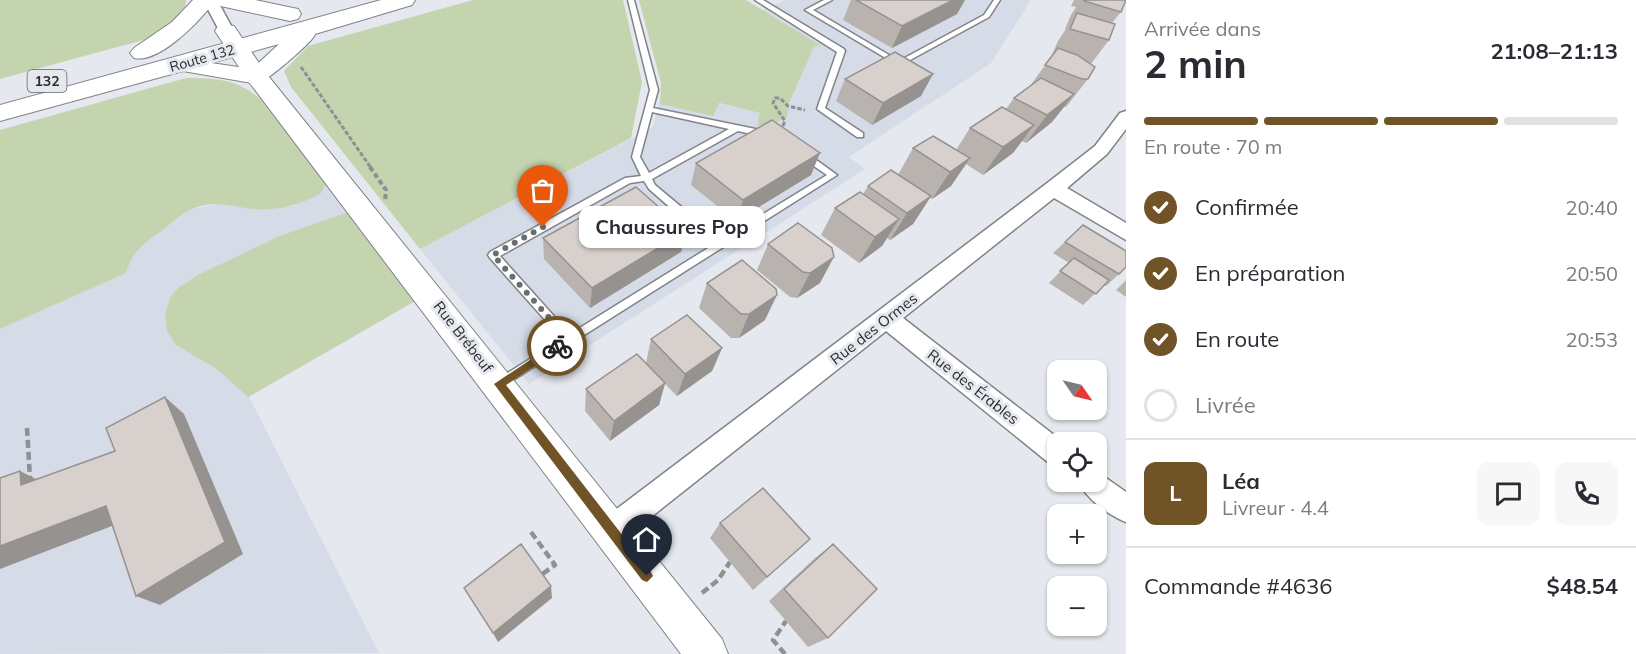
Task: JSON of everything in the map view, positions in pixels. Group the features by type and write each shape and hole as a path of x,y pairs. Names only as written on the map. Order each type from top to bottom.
{"highway":[{"path":"142,53 180,27 205,0"},
{"path":"224,0 290,14"},
{"name":"Route 132","path":"0,113 176,66 290,14 344,0"},
{"name":"Route 132","path":"0,96 142,53 319,26 404,0"},
{"path":"176,66 257,77 279,55 319,26"}],"street":[{"path":"210,0 232,40"},
{"name":"Rue Brébeuf","path":"232,40 257,77 499,384 707,654"},
{"name":"Rue des Ormes","path":"612,530 888,319 1053,189 1101,150 1126,117"},
{"path":"1053,189 1126,232"},
{"name":"Rue des Érables","path":"888,319 1047,445"},
{"path":"1105,492 1126,509"}],"lane":[{"path":"631,0 654,90 636,157 652,187 720,245"},
{"path":"758,0 842,51 821,109 860,135"},
{"path":"830,0 808,10 900,64 987,16 997,0"},
{"path":"648,109 778,137"},
{"path":"568,339 493,255 628,180 647,178 737,128"},
{"path":"499,384 833,175 796,150"}],"path":[{"path":"297,61 386,190 385,202 371,220"},
{"path":"778,137 785,121 773,103 775,98 780,98 788,106 811,111 821,109"},
{"path":"27,428 30,481"},
{"path":"531,532 555,565 538,577"},
{"path":"676,615 718,580 730,562"},
{"path":"785,654 773,640 786,621"}],"shaded area":[{"path":"786,0 1031,0 991,63 849,157 865,169 529,384 420,249 653,127 662,91 761,113 789,105 814,47 819,45 762,10"},
{"path":"326,183 417,300 249,397 379,653 0,654 0,329 126,273 130,258 138,248 191,209 225,203 254,209 294,206"}],"green space":[{"path":"0,0 186,0 185,10 160,33 147,39 0,79"},
{"path":"473,0 623,0 642,82 631,138 420,249 291,87 284,71 308,46"},
{"path":"639,0 746,0 820,45 814,47 788,106 787,117 769,125 757,125 760,113 719,103 713,116 660,104 661,83"},
{"path":"186,78 226,81 253,93 261,100 326,183 321,193 297,204 280,208 254,209 214,204 190,210 143,245 131,259 126,273 0,329 0,130"},
{"path":"348,212 417,300 248,397 217,369 176,345 167,331 165,314 170,298 178,288 198,275 280,236"}],"building":[{"path":"856,0 953,0 902,26"},
{"path":"1084,0 1126,0 1121,12"},
{"path":"1077,13 1115,24 1109,40 1070,29"},
{"path":"1058,48 1077,55 1095,67 1088,79 1082,79 1045,65"},
{"path":"895,52 933,74 883,103 845,79"},
{"path":"1041,78 1074,94 1047,115 1014,98"},
{"path":"1002,107 1034,125 1003,147 970,128"},
{"path":"772,120 820,153 743,200 696,163"},
{"path":"933,136 970,158 950,172 913,148"},
{"path":"891,170 931,196 907,213 868,186"},
{"path":"636,187 686,231 592,288 543,238"},
{"path":"860,192 899,219 875,237 835,208"},
{"path":"798,223 832,248 834,257 810,273 803,272 768,244"},
{"path":"1083,225 1126,251 1126,267 1119,274 1065,242"},
{"path":"1074,258 1109,280 1096,294 1060,271"},
{"path":"742,260 776,289 777,295 749,314 741,314 707,283"},
{"path":"687,315 722,348 685,374 651,339"},
{"path":"637,354 665,383 614,421 586,389"},
{"path":"165,397 225,542 136,596 106,506 0,546 0,478 20,471 21,485 115,451 106,428"},
{"path":"763,488 810,539 767,577 720,523"},
{"path":"521,544 551,586 493,633 464,588"},
{"path":"833,544 877,589 828,638 784,589"}],"way so far":[{"path":"543,227 493,255 568,339 557,346"}],"place":[{"name":"Chaussures Pop","path":"543,227"}],"route":[{"path":"557,346 499,384 647,576"}]}
